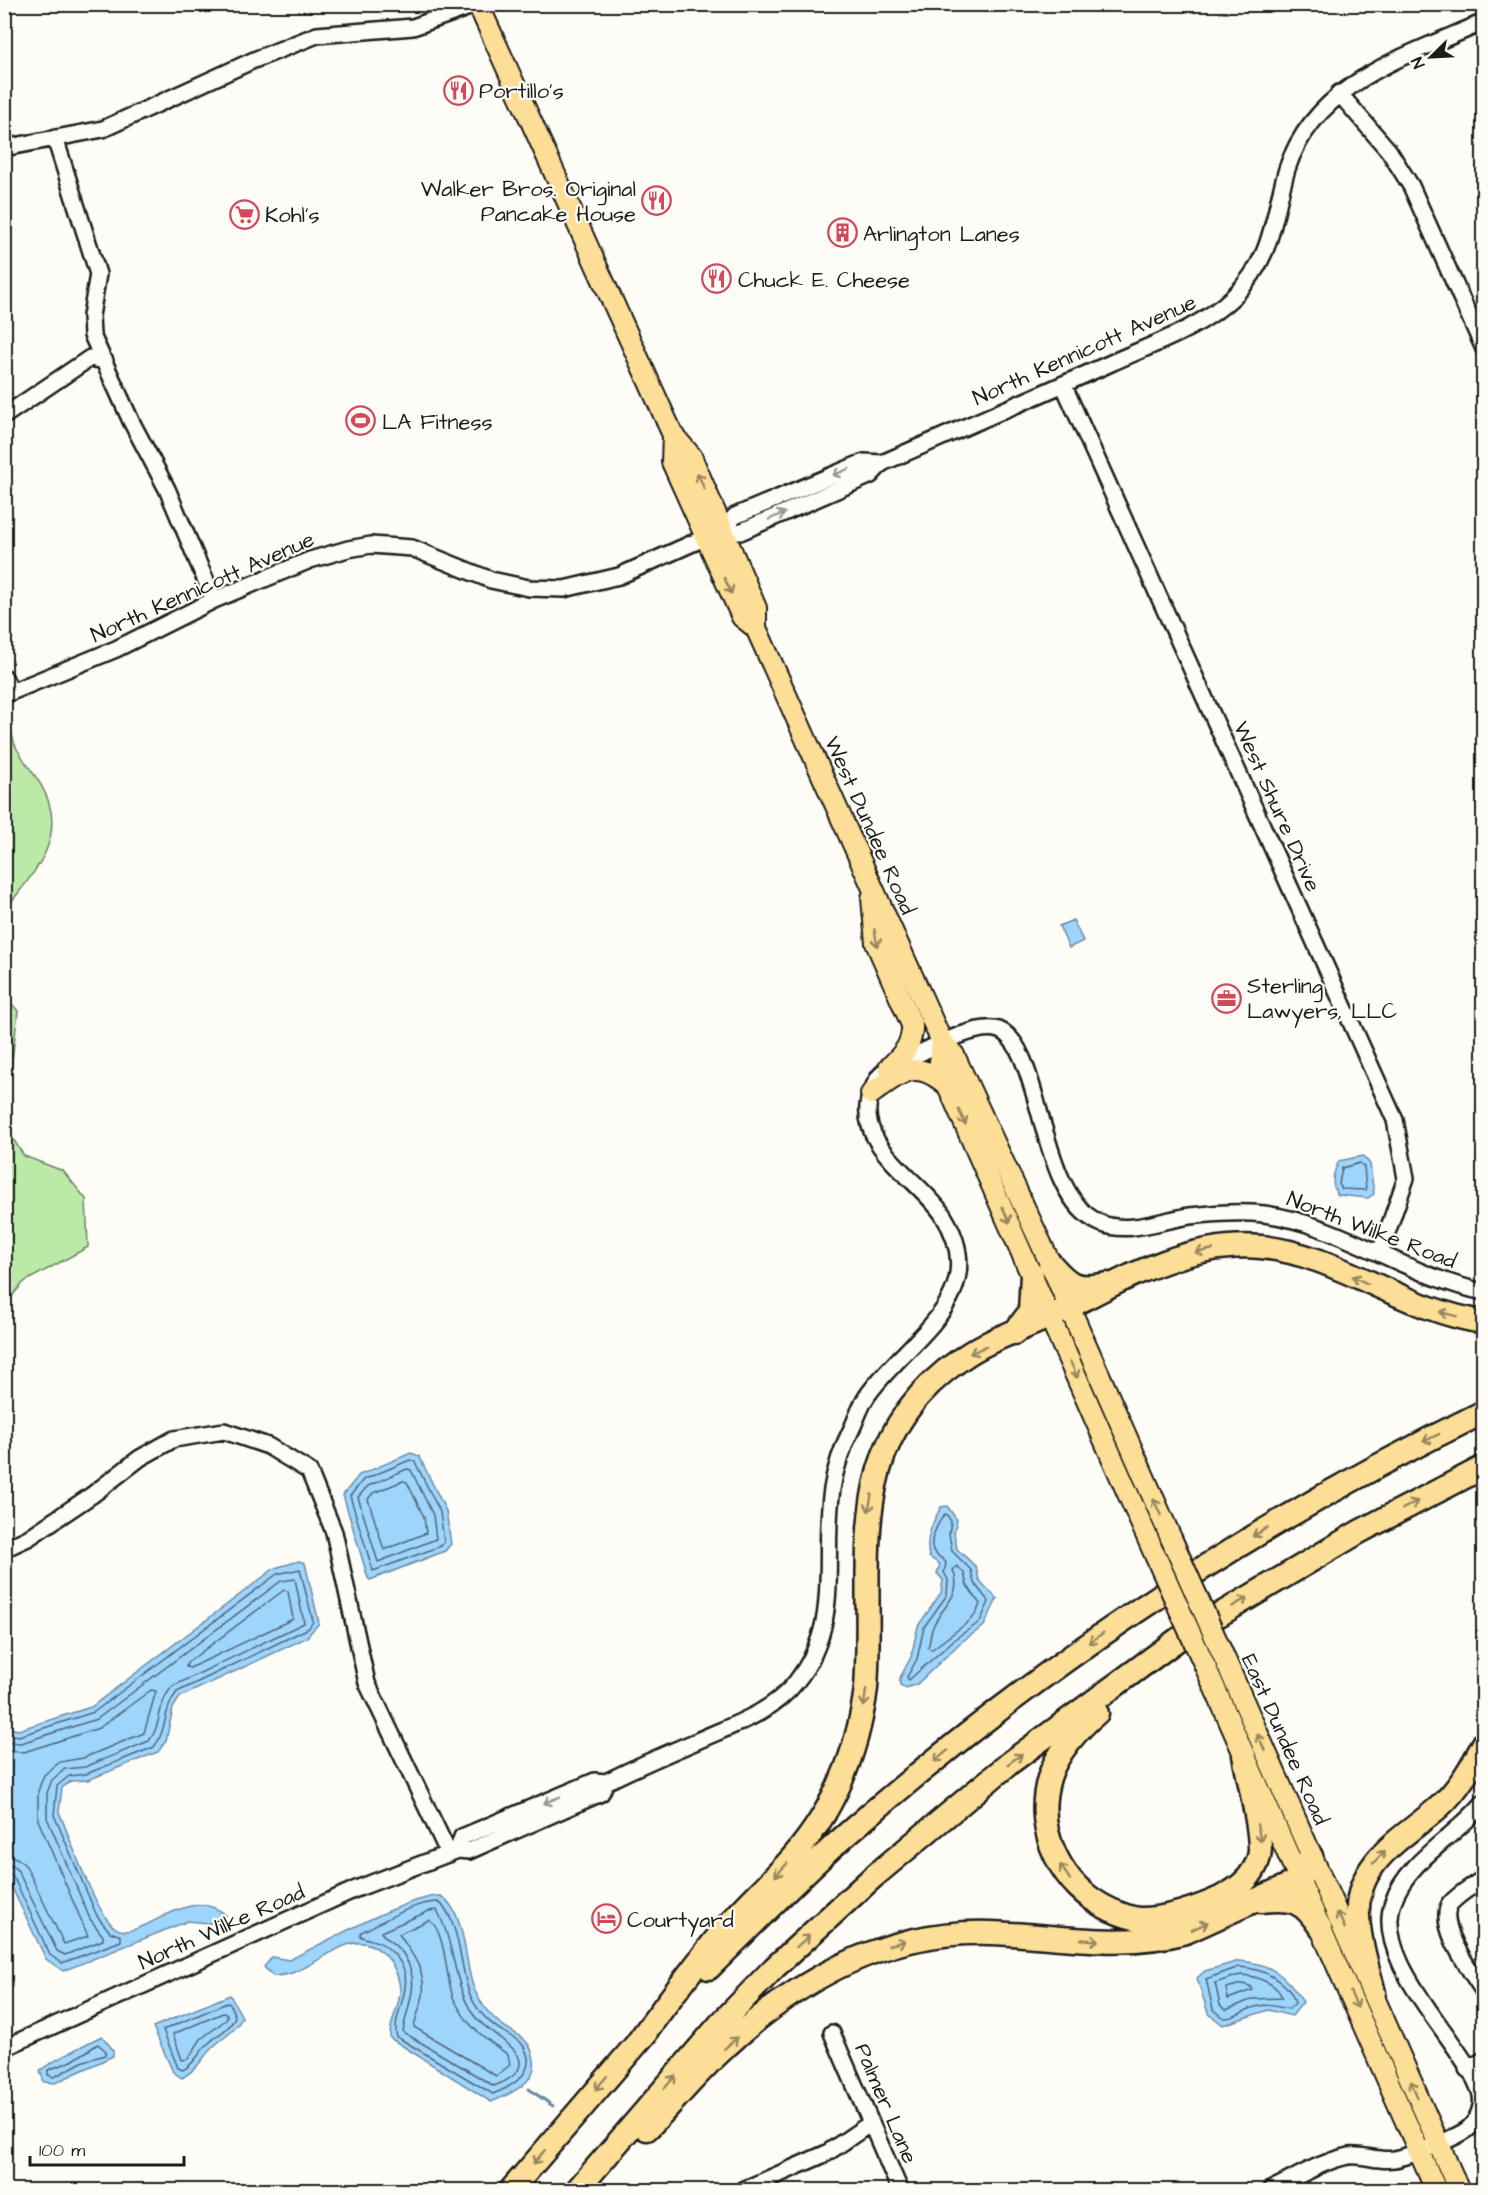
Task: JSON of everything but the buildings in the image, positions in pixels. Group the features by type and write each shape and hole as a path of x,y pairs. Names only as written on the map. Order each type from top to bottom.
{"highway":[{"path":"637,2043 721,1933 794,1856 819,1823 842,1781 863,1715 866,1689 868,1517 874,1483 885,1449 899,1423 920,1395 961,1358 1059,1312 1114,1283 1185,1254 1234,1246 1262,1247 1323,1263 1405,1300 1447,1314 1484,1322"},
{"path":"1014,1333 1030,1312 1041,1269 1078,1287 1114,1283"},
{"path":"511,2190 637,2043 710,1966 845,1836 966,1735 1065,1659 1260,1532 1360,1475 1484,1413"},
{"path":"577,2190 720,2024 774,1968 873,1877 987,1782 1155,1655 1304,1564 1484,1467"},
{"path":"1155,1655 1068,1744 1049,1778 1044,1809 1046,1828 1059,1862 1077,1888 1107,1908 1140,1919 1191,1910 1222,1898 1240,1886 1255,1866 1262,1843 1244,1755"},
{"path":"1374,1993 1358,1916 1359,1896 1365,1876 1373,1862 1387,1848 1440,1806 1460,1784 1484,1743"},
{"path":"588,2190 716,2056 755,2022 809,1982 874,1950 939,1934 979,1932 1143,1942 1186,1932 1300,1880 1311,1856"},
{"path":"1251,1902 1281,1899 1301,1904 1308,1908 1320,1927"}],"main road":[{"name":"West Dundee Road","path":"478,4 673,435 672,462 714,534 742,617 756,628 942,1042 954,1055 1059,1312"},
{"path":"870,880 876,943 912,1025 908,1048 889,1068"},
{"name":"West Dundee Road","path":"942,1042 940,1062 948,1086 1041,1269"},
{"path":"871,1094 906,1070 926,1070 948,1086"},
{"name":"East Dundee Road","path":"1059,1312 1171,1538 1374,1993 1459,2190"},
{"name":"East Dundee Road","path":"1059,1312 1155,1555 1436,2190"}],"street":[{"path":"4,148 104,129 254,60 317,35 413,27 478,4"},
{"name":"North Kennicott Avenue","path":"4,677 11,692 116,649 214,600 328,554 371,545 412,548 501,582 530,588 564,589 619,576 714,534 740,532 871,475 882,463 1199,323 1237,294 1252,275 1267,250 1288,169 1301,140 1339,93 1358,80 1484,22"},
{"path":"1339,93 1389,151 1411,186 1484,349"},
{"path":"55,138 98,274 91,316 92,335 167,489 214,600"},
{"path":"4,416 90,358 105,361"},
{"name":"West Shure Drive","path":"1063,384 1395,1120 1406,1178 1380,1253"},
{"name":"North Wilke Road","path":"4,2048 356,1889 454,1852 469,1851 601,1793 606,1782 761,1713 795,1685 815,1653 828,1607 831,1490 843,1448 867,1397 936,1322 952,1299 958,1278 956,1244 948,1222 938,1208 881,1148 873,1135 867,1104 876,1081 889,1068 942,1042 987,1028 1002,1031 1019,1052 1059,1176 1070,1197 1095,1222 1114,1228 1131,1228 1226,1212 1265,1214 1302,1223 1462,1288 1484,1292"},
{"path":"4,1549 28,1538 92,1495 140,1458 174,1439 224,1431 268,1446 309,1471 334,1532 367,1683 454,1852"},
{"path":"1270,2190 1350,2156 1393,2160 1469,2128 1479,2116 1480,2092 1432,2018 1401,1962 1389,1923 1393,1902 1414,1869 1471,1818 1484,1802"},
{"path":"1484,1878 1455,1899 1449,1907 1446,1921 1453,1940 1484,1992"},
{"name":"Palmer Lane","path":"832,2033 900,2190"},
{"path":"1467,2069 1484,2060"},
{"path":"743,2190 827,2153 871,2123"}],"green space":[{"path":"4,712 16,747 46,795 52,819 51,834 41,861 5,910"},
{"path":"5,996 18,1011 5,1120"},
{"path":"4,1125 24,1156 63,1171 86,1199 88,1247 24,1282 5,1304"}],"water":[{"path":"1073,920 1083,941 1069,948 1059,926"},
{"path":"1363,1156 1370,1164 1374,1194 1368,1198 1338,1195 1333,1178 1339,1161"},
{"path":"411,1453 419,1456 446,1511 451,1544 445,1551 370,1580 343,1495 359,1475"},
{"path":"947,1506 957,1520 954,1533 957,1549 976,1567 979,1580 997,1599 984,1626 960,1643 917,1684 906,1688 900,1685 900,1678 911,1657 918,1626 941,1593 943,1580 937,1573 940,1564 929,1557 928,1543 930,1531 941,1507"},
{"path":"299,1561 305,1563 319,1623 306,1638 180,1697 173,1708 166,1741 158,1752 88,1780 71,1781 62,1788 59,1812 97,1903 112,1925 122,1931 134,1929 194,1905 210,1906 226,1915 218,1924 188,1921 63,1971 46,1959 5,1873 5,1727 18,1730 91,1707 275,1568"},
{"path":"441,1896 456,1914 464,1940 471,1979 478,1997 495,2019 524,2039 532,2051 534,2068 527,2082 513,2092 491,2102 390,2038 400,1989 395,1969 382,1952 374,1947 365,1943 344,1946 293,1973 283,1975 273,1976 264,1967 272,1957 289,1960 343,1932 408,1903"},
{"path":"1239,1961 1269,1968 1284,1978 1303,2002 1292,2016 1268,2010 1223,2025 1208,2013 1197,1978 1205,1971"},
{"path":"230,1995 242,2017 233,2030 182,2078 173,2072 153,2027"},
{"path":"102,2036 113,2050 113,2056 55,2083 44,2082 40,2071 43,2068"}],"waterway":[{"path":"529,2089 553,2106"}],"place":[{"name":"Portillo's","path":"458,90"},
{"name":"Walker Bros. Original Pancake House","path":"657,201"},
{"name":"Kohl's","path":"244,214"},
{"name":"Arlington Lanes","path":"842,233"},
{"name":"Chuck E. Cheese","path":"717,279"},
{"name":"LA Fitness","path":"361,421"},
{"name":"Sterling Lawyers, LLC","path":"1226,998"},
{"name":"Courtyard","path":"606,1919"}]}
